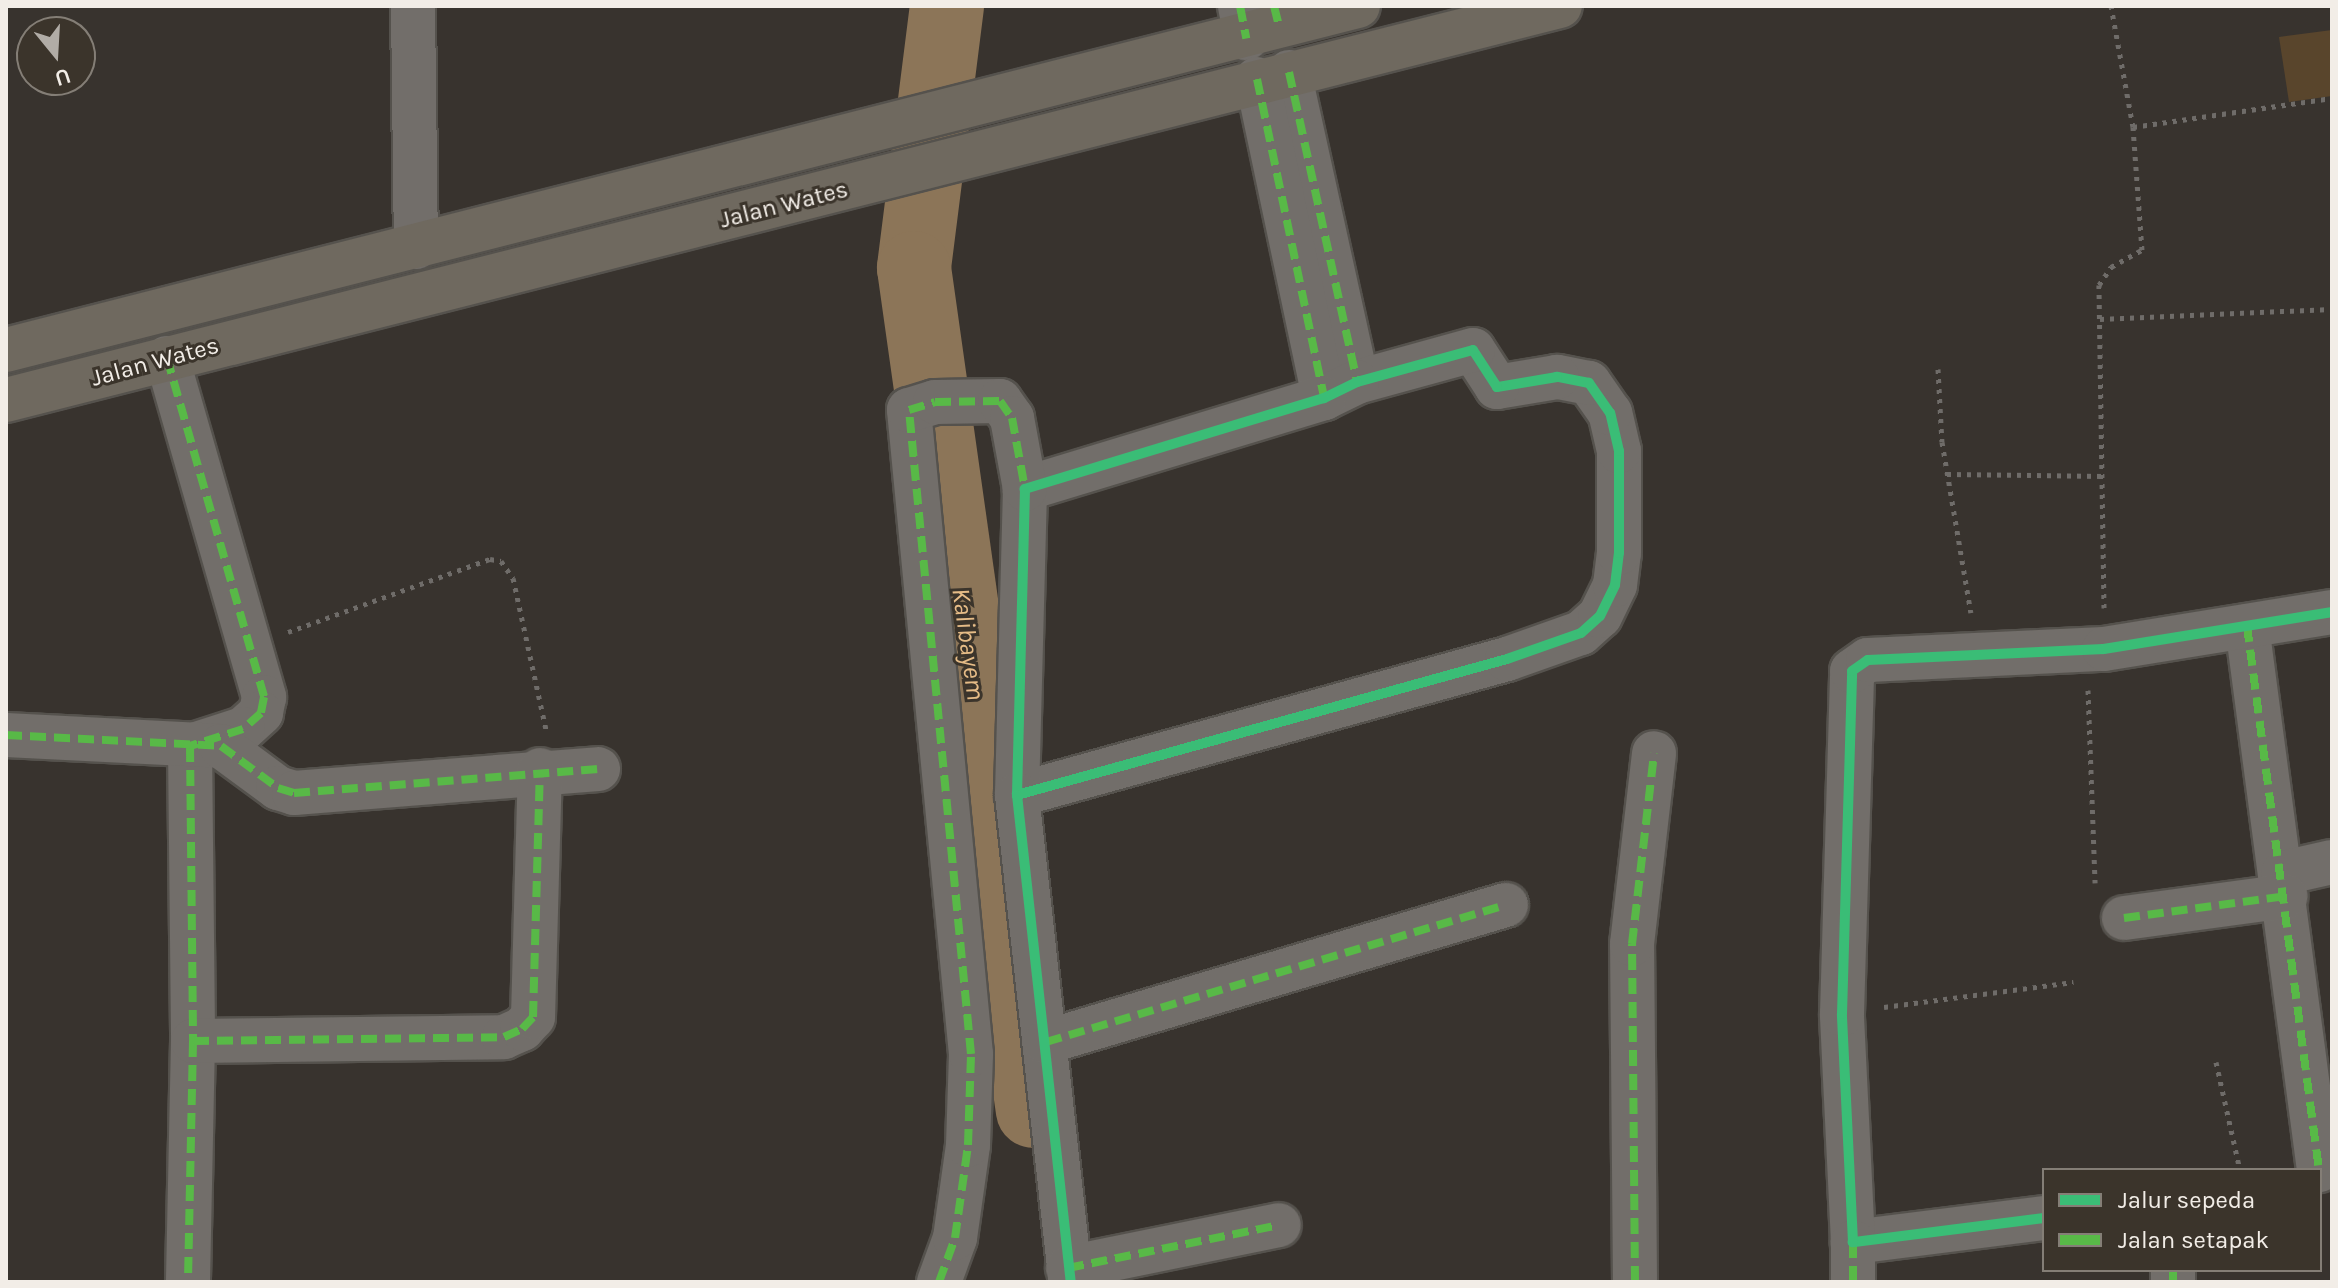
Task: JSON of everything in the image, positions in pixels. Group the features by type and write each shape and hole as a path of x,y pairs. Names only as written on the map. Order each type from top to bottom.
{"main road":[{"name":"Jalan Wates","path":"6,350 1000,99 1260,19 1358,6"},
{"name":"Jalan Wates","path":"6,400 827,194 1273,76 1560,6"},
{"path":"1260,19 1273,76"}],"street":[{"path":"413,6 416,247"},
{"path":"1273,76 1340,390"},
{"path":"1017,795 1507,659 1581,633 1600,616 1615,585 1619,553 1619,451 1610,413 1589,383 1557,377 1497,387 1473,350 1025,489"},
{"path":"167,358 264,697 261,713 243,729 190,746"},
{"path":"939,1282 955,1238 964,1176 971,1054 909,410 933,402 1004,404 1025,489 1017,795 1069,1275 1279,1225"},
{"path":"2042,1218 1853,1262 1842,1014 1848,679 1868,660 2095,649 2332,612"},
{"path":"2247,626 2285,884 2319,1168"},
{"path":"6,735 221,746 278,788 294,793 547,770 598,769"},
{"path":"188,1282 193,1041 190,746"},
{"path":"1635,1282 1632,944 1654,753"},
{"path":"193,1041 504,1037 522,1029 533,1017 547,770"},
{"path":"2124,918 2285,884 2332,862"},
{"path":"1046,1042 1506,905"}],"path":[{"path":"2095,883 2095,649 2103,476 2099,285 2111,267 2142,250 2133,127 2111,6"},
{"path":"2133,127 2332,98"},
{"path":"2100,319 2332,309"},
{"path":"1938,369 1947,474 1978,654"},
{"path":"1947,474 2103,476"},
{"path":"251,646 490,559 501,561 513,578 547,770"},
{"path":"1842,1014 2073,982"},
{"path":"2216,1062 2240,1168"}],"shaded area":[{"path":"2332,30 2332,96 2289,102 2279,37"}],"waterway":[{"name":"Kalibayem","path":"947,6 914,268 1033,1111"}],"marked path":[{"path":"1240,6 1246,38"},
{"path":"1274,6 1279,26"},
{"path":"1289,72 1357,382"},
{"path":"1257,79 1324,398"},
{"path":"167,358 264,697 261,713 243,729 190,746 193,1041 188,1282"},
{"path":"939,1282 955,1238 968,1145 971,1054 909,410 935,402 1000,401 1012,418 1025,489"},
{"path":"2247,626 2319,1168"},
{"path":"6,735 221,746 278,788 294,793 598,769"},
{"path":"1635,1282 1632,944 1654,753"},
{"path":"193,1041 504,1037 522,1029 533,1017 540,770"},
{"path":"2124,918 2286,896"},
{"path":"1046,1042 1506,905"},
{"path":"1068,1268 1279,1225"},
{"path":"1853,1242 1853,1282"},
{"path":"2173,1272 2173,1282"}],"cycle path":[{"path":"1017,795 1507,659 1581,633 1600,616 1615,585 1619,553 1619,451 1610,413 1589,383 1557,377 1497,387 1473,350 1357,382 1324,398 1025,489 1017,795 1071,1282"},
{"path":"2042,1218 1853,1242 1842,1014 1852,671 1868,660 2104,649 2332,612"}]}
